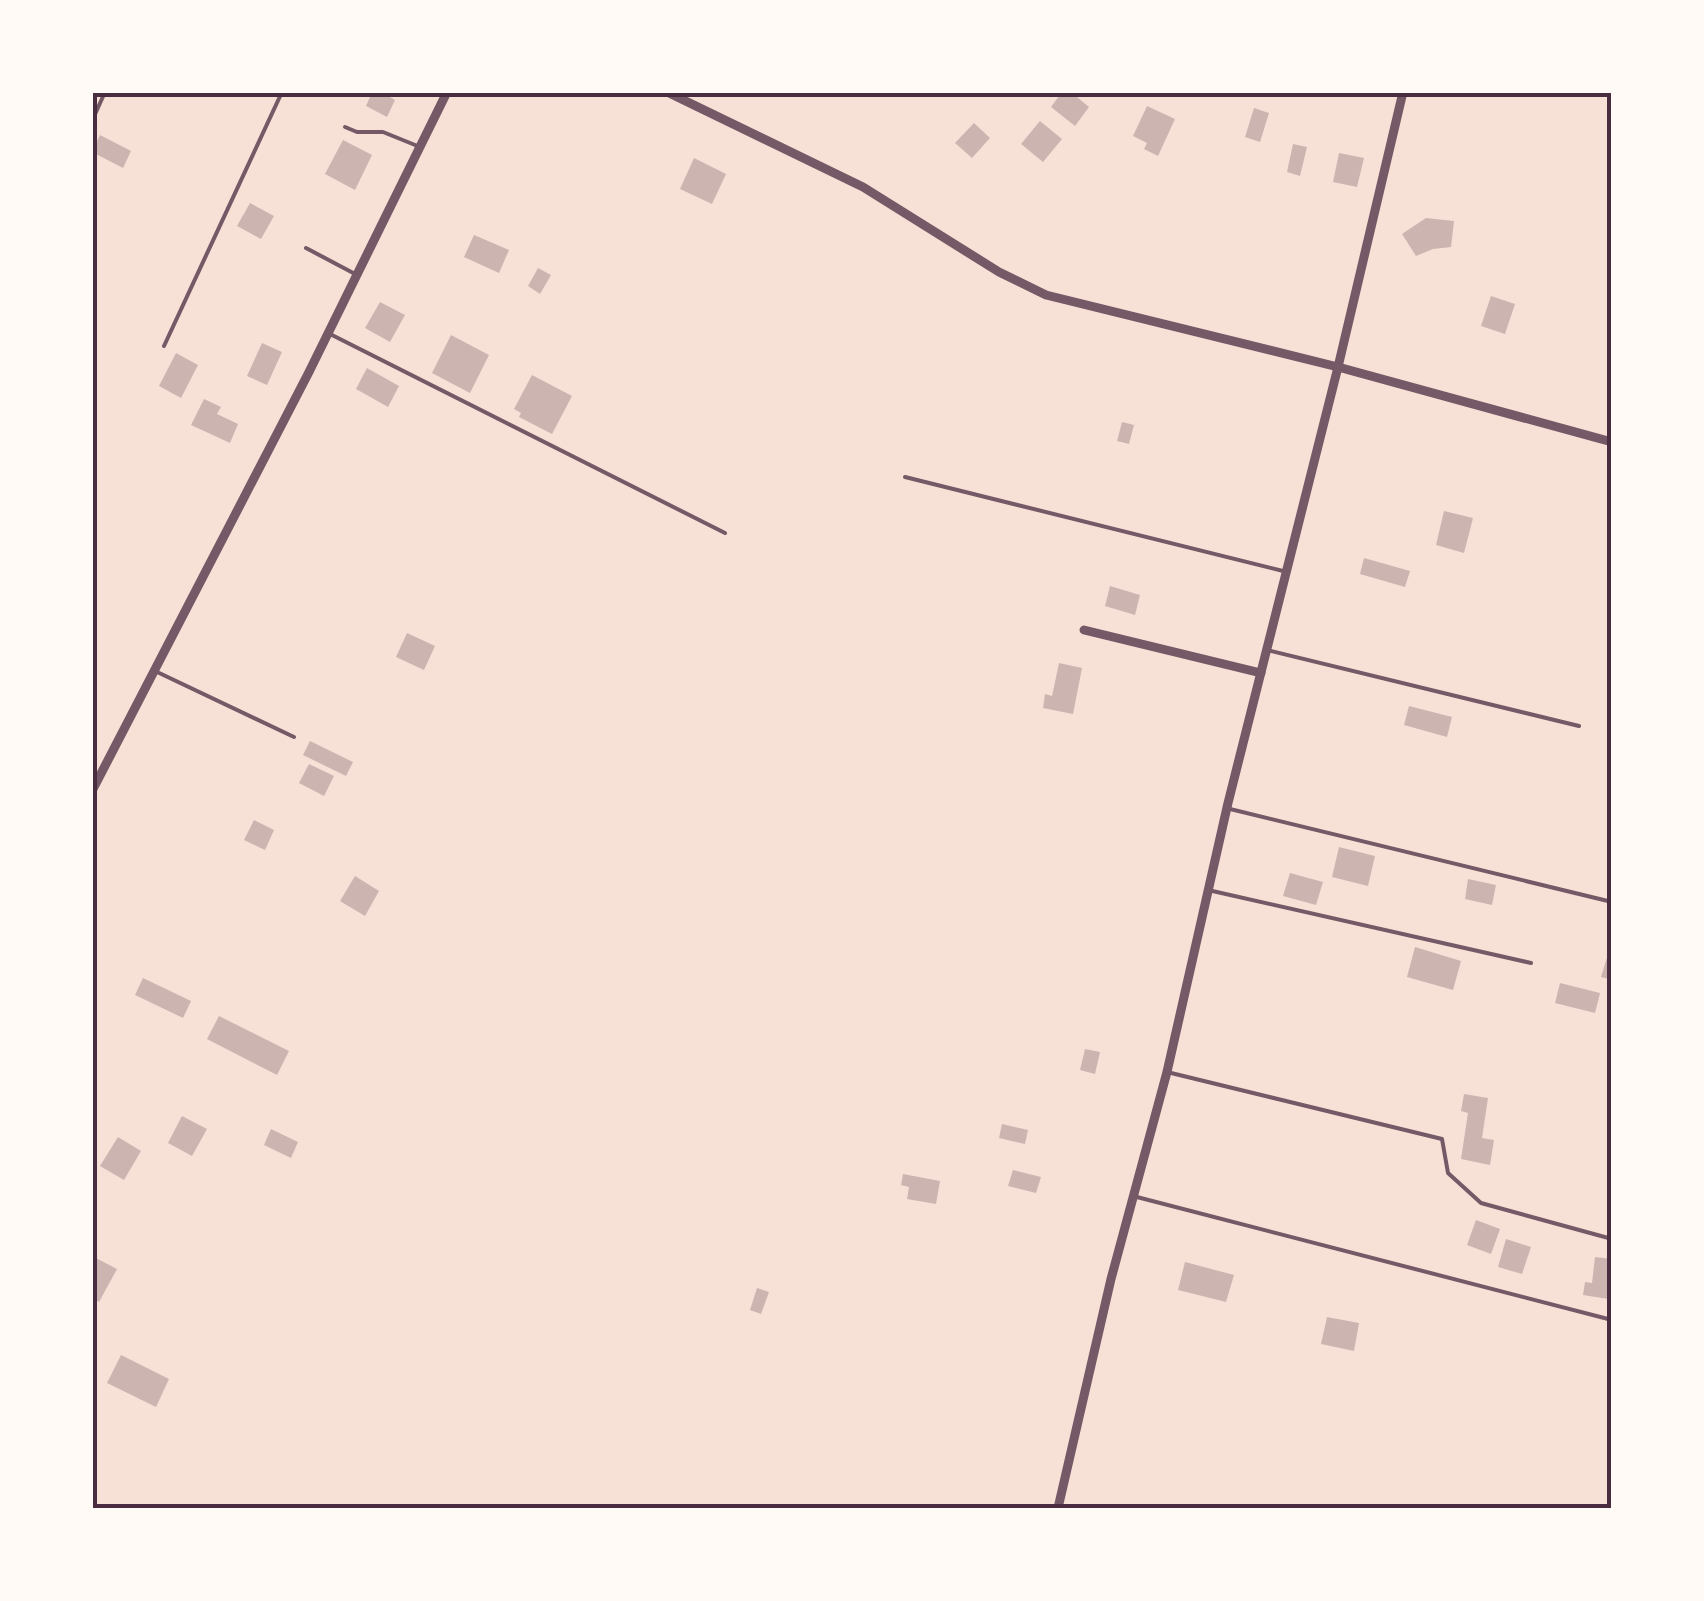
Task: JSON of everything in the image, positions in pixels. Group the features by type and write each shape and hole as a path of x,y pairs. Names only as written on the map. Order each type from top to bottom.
{"street":[{"path":"92,791 447,92"},
{"path":"667,92 878,195 1038,292 1338,367 1612,442"},
{"path":"1058,1508 1403,92"},
{"path":"1084,630 1261,673"}],"lane":[{"path":"92,122 104,92"},
{"path":"164,346 282,92"},
{"path":"345,127 357,132 382,132 420,147"},
{"path":"306,248 357,275"},
{"path":"328,332 725,533"},
{"path":"904,477 1286,572"},
{"path":"1267,650 1579,726"},
{"path":"155,671 294,738"},
{"path":"1226,808 1612,902"},
{"path":"1208,890 1531,963"},
{"path":"1166,1072 1442,1139 1448,1173 1482,1203 1612,1238"},
{"path":"1133,1196 1612,1320"}],"building":[{"path":"372,92 395,100 387,117 366,106"},
{"path":"1062,92 1071,92 1089,107 1075,126 1051,107"},
{"path":"1147,106 1175,119 1158,156 1144,149 1147,143 1133,136"},
{"path":"1254,108 1269,113 1260,142 1245,137"},
{"path":"1040,121 1062,139 1043,162 1021,144"},
{"path":"974,123 990,138 972,158 955,143"},
{"path":"100,135 131,151 123,168 92,152"},
{"path":"343,140 372,155 355,190 325,174"},
{"path":"1293,144 1307,147 1300,176 1287,172"},
{"path":"1339,153 1364,158 1357,187 1333,182"},
{"path":"694,158 726,174 712,204 680,189"},
{"path":"250,203 274,216 261,239 237,226"},
{"path":"1426,218 1454,221 1451,247 1416,256 1402,234"},
{"path":"474,235 509,250 499,273 464,257"},
{"path":"538,268 551,275 540,294 528,286"},
{"path":"1491,296 1515,304 1505,334 1481,326"},
{"path":"380,302 405,315 390,342 365,328"},
{"path":"451,335 489,355 470,393 432,373"},
{"path":"262,343 282,352 267,385 247,376"},
{"path":"176,353 198,365 181,398 159,386"},
{"path":"367,368 399,386 388,407 356,389"},
{"path":"532,375 572,396 552,434 519,417 521,413 514,409"},
{"path":"204,399 221,407 217,414 238,424 230,443 191,425"},
{"path":"1122,422 1134,425 1129,444 1117,441"},
{"path":"1444,511 1473,518 1464,553 1436,545"},
{"path":"1364,558 1410,571 1405,587 1360,574"},
{"path":"1110,586 1140,595 1135,615 1105,606"},
{"path":"407,633 435,646 424,670 396,657"},
{"path":"1059,663 1082,668 1073,714 1043,708 1045,694 1052,696"},
{"path":"1409,706 1452,717 1447,737 1404,725"},
{"path":"310,741 353,762 346,776 303,755"},
{"path":"309,764 334,776 324,796 299,783"},
{"path":"254,820 274,830 265,850 244,840"},
{"path":"1339,847 1375,856 1368,886 1332,877"},
{"path":"1290,873 1323,882 1316,905 1283,896"},
{"path":"355,876 379,891 365,916 340,901"},
{"path":"1468,879 1496,885 1492,905 1465,899"},
{"path":"1415,947 1461,961 1453,990 1407,977"},
{"path":"1608,954 1612,955 1612,980 1601,977"},
{"path":"143,978 191,1001 183,1018 135,995"},
{"path":"1560,983 1600,993 1595,1013 1555,1003"},
{"path":"219,1016 289,1051 277,1075 207,1039"},
{"path":"1085,1049 1100,1052 1095,1074 1080,1070"},
{"path":"1464,1094 1488,1098 1482,1138 1494,1140 1490,1165 1461,1159 1468,1113 1461,1111"},
{"path":"182,1116 207,1129 192,1156 168,1143"},
{"path":"1002,1124 1028,1130 1025,1144 999,1138"},
{"path":"271,1129 298,1142 291,1158 264,1145"},
{"path":"118,1137 141,1151 124,1180 100,1166"},
{"path":"1013,1170 1041,1177 1036,1193 1008,1186"},
{"path":"903,1174 940,1181 936,1204 907,1199 909,1187 901,1185"},
{"path":"1476,1220 1500,1229 1491,1254 1467,1245"},
{"path":"1506,1239 1531,1247 1522,1274 1498,1267"},
{"path":"92,1256 117,1269 99,1302 92,1298"},
{"path":"1595,1257 1612,1259 1608,1299 1583,1295 1585,1282 1592,1283"},
{"path":"1185,1262 1234,1275 1226,1302 1178,1290"},
{"path":"757,1288 769,1292 761,1314 750,1310"},
{"path":"1327,1317 1359,1323 1354,1351 1321,1344"},
{"path":"121,1355 169,1379 156,1407 107,1383"}]}
